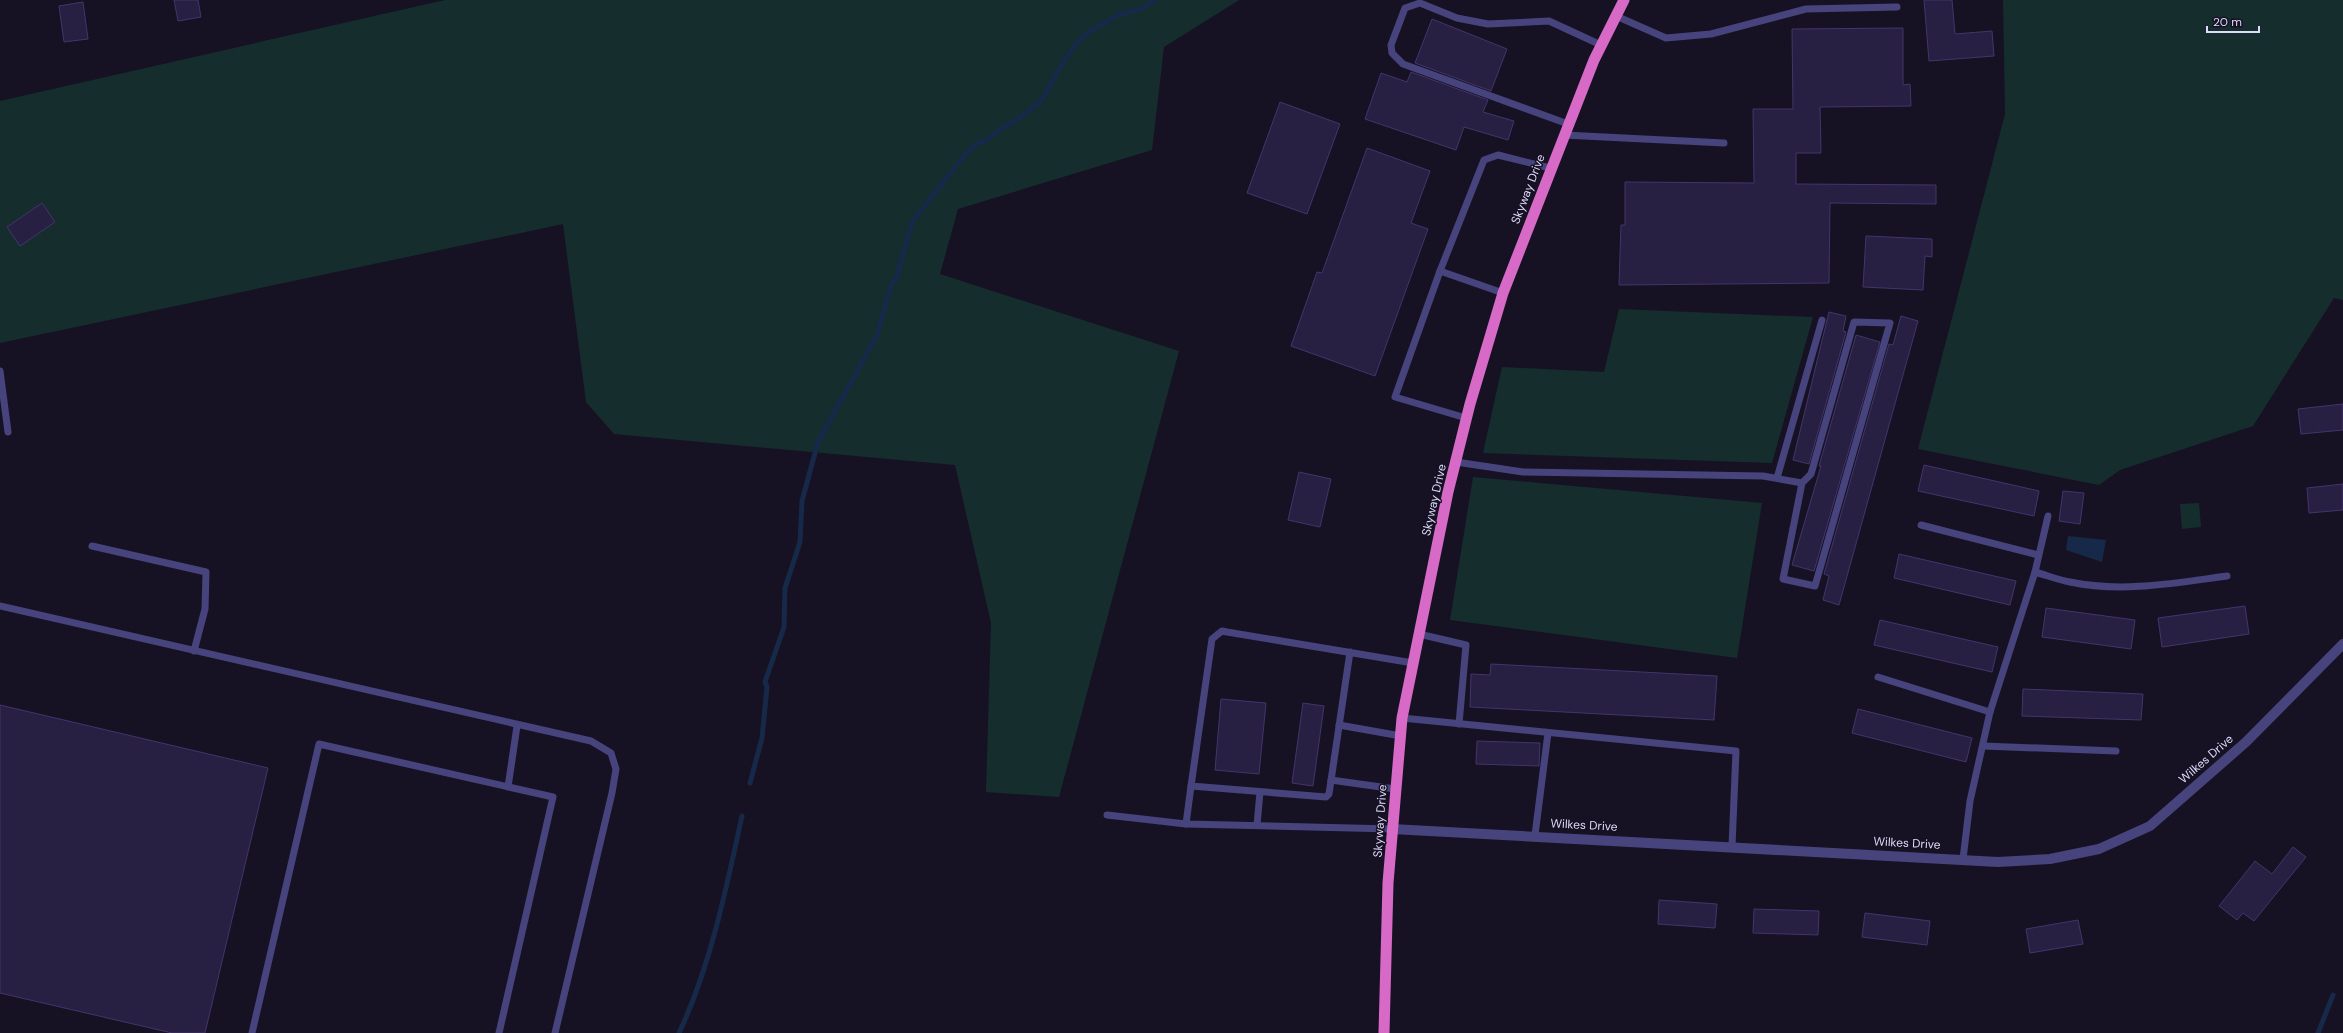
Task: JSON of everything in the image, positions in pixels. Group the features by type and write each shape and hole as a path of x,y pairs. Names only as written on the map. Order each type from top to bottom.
{"highway":[{"name":"Skyway Drive","path":"1384,1033 1392,828 1402,718 1466,418 1503,293 1550,168 1602,45 1624,0"}],"street":[{"name":"Wilkes Drive","path":"1392,828 1998,862 2050,859 2099,849 2150,826 2246,742 2343,644"}],"lane":[{"path":"1568,124 1403,64 1392,52 1391,45 1405,8 1420,3 1456,18 1488,24 1549,21 1602,45"},
{"path":"1616,16 1666,38 1711,34 1806,9 1897,7"},
{"path":"1564,135 1724,143"},
{"path":"1466,418 1395,397 1440,271 1484,160 1498,155 1550,168"},
{"path":"1440,271 1503,293"},
{"path":"1777,478 1822,320"},
{"path":"1854,322 1890,323 1815,586 1783,579 1802,483 1811,474 1854,322"},
{"path":"0,371 8,432"},
{"path":"1456,462 1523,472 1763,476 1802,483"},
{"path":"1963,859 1970,801 1990,712 2035,572 2048,516"},
{"path":"1921,525 2038,555"},
{"path":"92,546 206,572 205,609 194,652"},
{"path":"2035,572 2070,582 2116,587 2153,586 2227,576"},
{"path":"0,606 517,726 591,741 611,752 616,769 612,793 555,1033"},
{"path":"1186,824 1190,786 1212,639 1218,633 1226,632 1413,663"},
{"path":"1419,634 1466,645 1459,724"},
{"path":"1190,786 1323,798 1329,794 1350,652"},
{"path":"1878,677 1990,712"},
{"path":"1402,718 1736,750 1732,846"},
{"path":"1339,725 1401,736"},
{"path":"508,787 517,726"},
{"path":"1535,835 1548,733"},
{"path":"252,1033 319,744 553,797 499,1033"},
{"path":"1983,746 2116,752"},
{"path":"1331,780 1395,789"},
{"path":"1257,826 1260,792"},
{"path":"1107,815 1186,824 1392,828"}],"green space":[{"path":"445,0 1239,0 1164,47 1152,150 958,209 940,274 1179,351 1059,797 986,792 991,623 955,465 614,434 586,402 563,224 0,343 0,101"},
{"path":"2003,0 2343,0 2343,300 2334,298 2253,426 2120,470 2099,485 1918,449 2005,114"},
{"path":"1619,309 1813,317 1772,463 1483,453 1502,367 1604,372"},
{"path":"1473,477 1762,503 1737,658 1450,620"},
{"path":"2199,503 2201,527 2182,529 2180,504"}],"water":[{"path":"2068,536 2106,540 2102,562 2066,550"}],"building":[{"path":"174,0 198,0 201,17 178,21"},
{"path":"1924,0 1952,0 1955,34 1992,31 1994,56 1929,61"},
{"path":"83,2 88,39 64,42 59,6"},
{"path":"1432,19 1507,49 1491,91 1415,63"},
{"path":"1903,28 1903,85 1910,84 1911,106 1820,107 1821,153 1796,153 1796,184 1936,185 1936,204 1830,203 1829,283 1619,285 1621,225 1625,225 1625,182 1754,183 1753,109 1793,109 1792,29"},
{"path":"1411,72 1488,100 1483,112 1514,121 1508,140 1464,127 1456,150 1365,119 1381,73 1407,82"},
{"path":"1280,102 1340,124 1307,214 1247,193"},
{"path":"1367,148 1430,171 1411,223 1428,229 1375,376 1291,346 1317,272 1322,273"},
{"path":"42,203 55,222 20,246 7,227"},
{"path":"1866,236 1932,239 1932,257 1925,256 1923,290 1863,287"},
{"path":"1829,312 1846,316 1843,331 1846,332 1809,464 1793,460"},
{"path":"1901,316 1918,321 1839,605 1823,600 1829,576 1824,574 1889,344 1893,345"},
{"path":"1856,335 1880,342 1814,571 1792,565 1821,466 1819,466"},
{"path":"2343,404 2343,430 2301,434 2298,409"},
{"path":"1924,465 2039,491 2034,516 1918,491"},
{"path":"1299,472 1331,479 1320,527 1288,520"},
{"path":"2343,484 2343,510 2309,513 2307,488"},
{"path":"2063,491 2084,493 2080,524 2059,521"},
{"path":"1899,554 2016,581 2010,605 1894,578"},
{"path":"2245,606 2249,634 2162,647 2158,618"},
{"path":"2046,608 2135,620 2131,649 2042,637"},
{"path":"1880,620 1998,647 1992,672 1874,645"},
{"path":"1491,664 1717,676 1714,720 1470,707 1471,674 1490,675"},
{"path":"2023,689 2143,694 2141,720 2022,716"},
{"path":"1221,699 1266,703 1259,774 1215,770"},
{"path":"1303,703 1324,706 1313,786 1292,783"},
{"path":"0,705 268,768 205,1033 172,1033 0,993"},
{"path":"1858,709 1972,738 1966,762 1852,733"},
{"path":"1477,741 1540,743 1539,766 1476,764"},
{"path":"2293,847 2306,857 2254,921 2243,913 2237,920 2219,906 2255,861 2272,874"},
{"path":"1659,900 1717,904 1715,928 1658,924"},
{"path":"1754,909 1819,911 1818,935 1753,933"},
{"path":"1865,913 1930,921 1927,945 1862,937"},
{"path":"2078,920 2083,944 2030,953 2026,929"}],"waterway":[{"path":"750,783 762,738 767,687 765,682 784,627 785,588 800,542 802,501 818,442 877,335 892,282 896,279 912,222 967,152 979,142 985,141 1008,124 1014,122 1042,100 1063,62 1078,42 1089,32 1118,15 1143,8 1155,0"},
{"path":"679,1033 709,954 742,816"},
{"path":"2318,1033 2333,995"}]}
